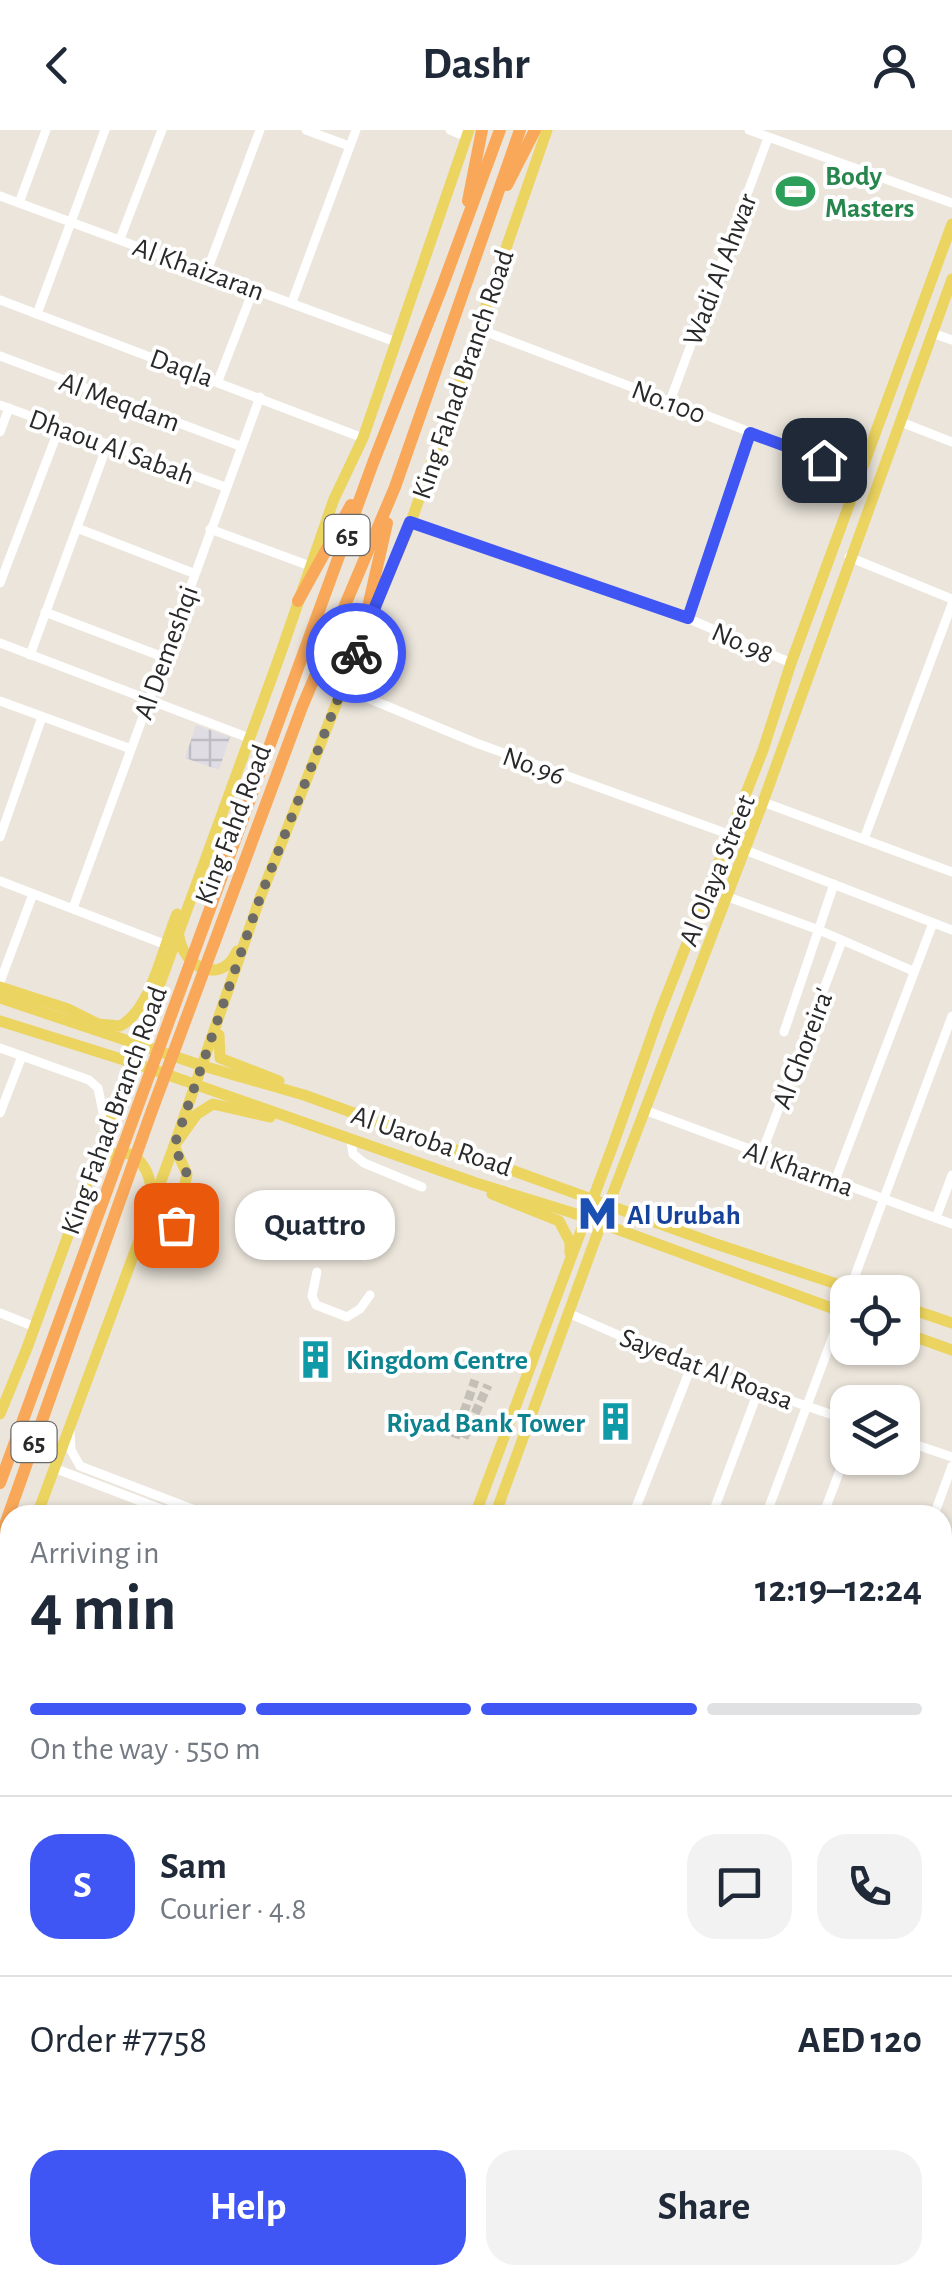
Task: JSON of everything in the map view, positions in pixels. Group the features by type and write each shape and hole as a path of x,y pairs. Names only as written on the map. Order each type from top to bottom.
{"highway":[{"path":"462,234 482,130"},
{"name":"King Fahd Road","path":"0,1483 373,463 500,130"},
{"name":"King Fahd Road","path":"12,1505 295,726 395,487 520,130"},
{"path":"498,193 506,188 535,130"},
{"path":"298,601 373,463"},
{"path":"359,647 395,487"}],"main road":[{"name":"King Fahad Branch Road","path":"41,1505 174,1146 189,1082 203,1066 260,898 340,688 410,522 547,130"},
{"name":"King Fahad Branch Road","path":"0,1414 140,1045 334,499 363,438 468,133"},
{"name":"Al Olaya Street","path":"478,1505 660,1012 750,784 952,224"},
{"name":"Al Olaya Street","path":"499,1505 601,1224 728,897 952,279"},
{"path":"888,406 903,380 912,383 906,405"},
{"path":"750,784 754,802 764,796 779,754"},
{"path":"200,870 180,926 183,952 203,968 224,968 233,960 260,898"},
{"path":"82,1024 120,1026 136,1014 200,870"},
{"path":"0,984 68,1009 121,1038"},
{"name":"Al Uaroba Road","path":"0,998 189,1062 304,1095 830,1281"},
{"path":"221,1012 220,1058 285,1083 304,1095"},
{"name":"Al Uaroba Road","path":"0,1021 584,1217 830,1308"},
{"path":"176,1225 187,1174 174,1146 198,1114 213,1104 294,1120"},
{"path":"88,1182 105,1158 129,1154 149,1172 151,1206"},
{"path":"476,1183 559,1221 570,1242 571,1258"},
{"path":"920,1312 952,1323"},
{"path":"920,1338 952,1350"}],"street":[{"path":"19,203 46,130"},
{"path":"38,314 105,130"},
{"path":"120,239 162,130"},
{"path":"207,272 260,130"},
{"path":"306,130 349,146"},
{"path":"292,302 356,130"},
{"path":"450,130 468,133"},
{"path":"750,130 952,203"},
{"name":"Wadi Al Ahwar","path":"670,401 768,138"},
{"name":"Al Khaizaran","path":"0,196 396,342"},
{"path":"218,381 254,288"},
{"name":"Daqla","path":"0,300 363,438"},
{"name":"No.100","path":"476,328 861,474"},
{"path":"932,333 952,340"},
{"name":"Al Meqdam","path":"0,356 240,446"},
{"name":"Al Demeshqi","path":"73,908 260,397"},
{"path":"0,432 5,406"},
{"name":"Dhaou Al Sabah","path":"5,406 225,487"},
{"path":"900,422 952,442"},
{"path":"0,582 60,426"},
{"path":"688,618 750,433"},
{"path":"30,655 108,443"},
{"name":"No.98","path":"410,522 688,618 791,663"},
{"path":"78,528 193,573"},
{"path":"210,529 310,566"},
{"path":"849,557 952,601 864,840"},
{"path":"46,612 163,656"},
{"path":"0,642 249,738"},
{"name":"No.96","path":"340,688 476,743 731,835"},
{"path":"0,701 131,749"},
{"path":"0,837 42,717"},
{"path":"763,802 952,872"},
{"path":"745,850 952,930"},
{"path":"0,881 164,944"},
{"path":"784,1032 834,884"},
{"path":"0,984 33,894"},
{"path":"728,897 914,971"},
{"path":"835,1181 932,923"},
{"name":"Al Ghoreira'","path":"761,1154 842,942"},
{"path":"860,1275 883,1198 952,1016"},
{"path":"0,1048 89,1080 98,1088 106,1127"},
{"path":"0,1113 22,1056"},
{"name":"Al Kharma","path":"647,1110 952,1224"},
{"path":"351,1141 353,1154 364,1162 422,1187"},
{"path":"936,1218 952,1175"},
{"path":"317,1272 312,1296 316,1305 347,1316 360,1309 370,1295"},
{"name":"Sayedat Al Roasa","path":"568,1312 691,1367 830,1414"},
{"path":"0,1314 35,1327"},
{"path":"770,1505 830,1349"},
{"path":"637,1505 691,1367"},
{"path":"716,1505 759,1389"},
{"path":"70,1429 71,1450 80,1466 177,1505"},
{"path":"920,1446 952,1458"},
{"path":"938,1505 952,1467"},
{"path":"54,1468 143,1505"},
{"path":"828,1505 839,1475"},
{"path":"89,1483 133,1488"}],"shaded area":[{"path":"196,725 230,737 219,770 185,758"}],"tunnel":[{"path":"455,1438 475,1380"},
{"path":"464,1438 488,1385"}],"way so far":[{"path":"176,1225 187,1174 174,1146 260,898 356,653"}],"place":[{"name":"Body Masters","path":"795,191"},
{"name":"Al Urubah","path":"597,1214"},
{"name":"Quattro","path":"176,1225"},
{"name":"Kingdom Centre","path":"316,1359"},
{"name":"Riyad Bank Tower","path":"615,1422"}],"route":[{"path":"356,653 410,522 688,618 750,433 824,460"}]}
